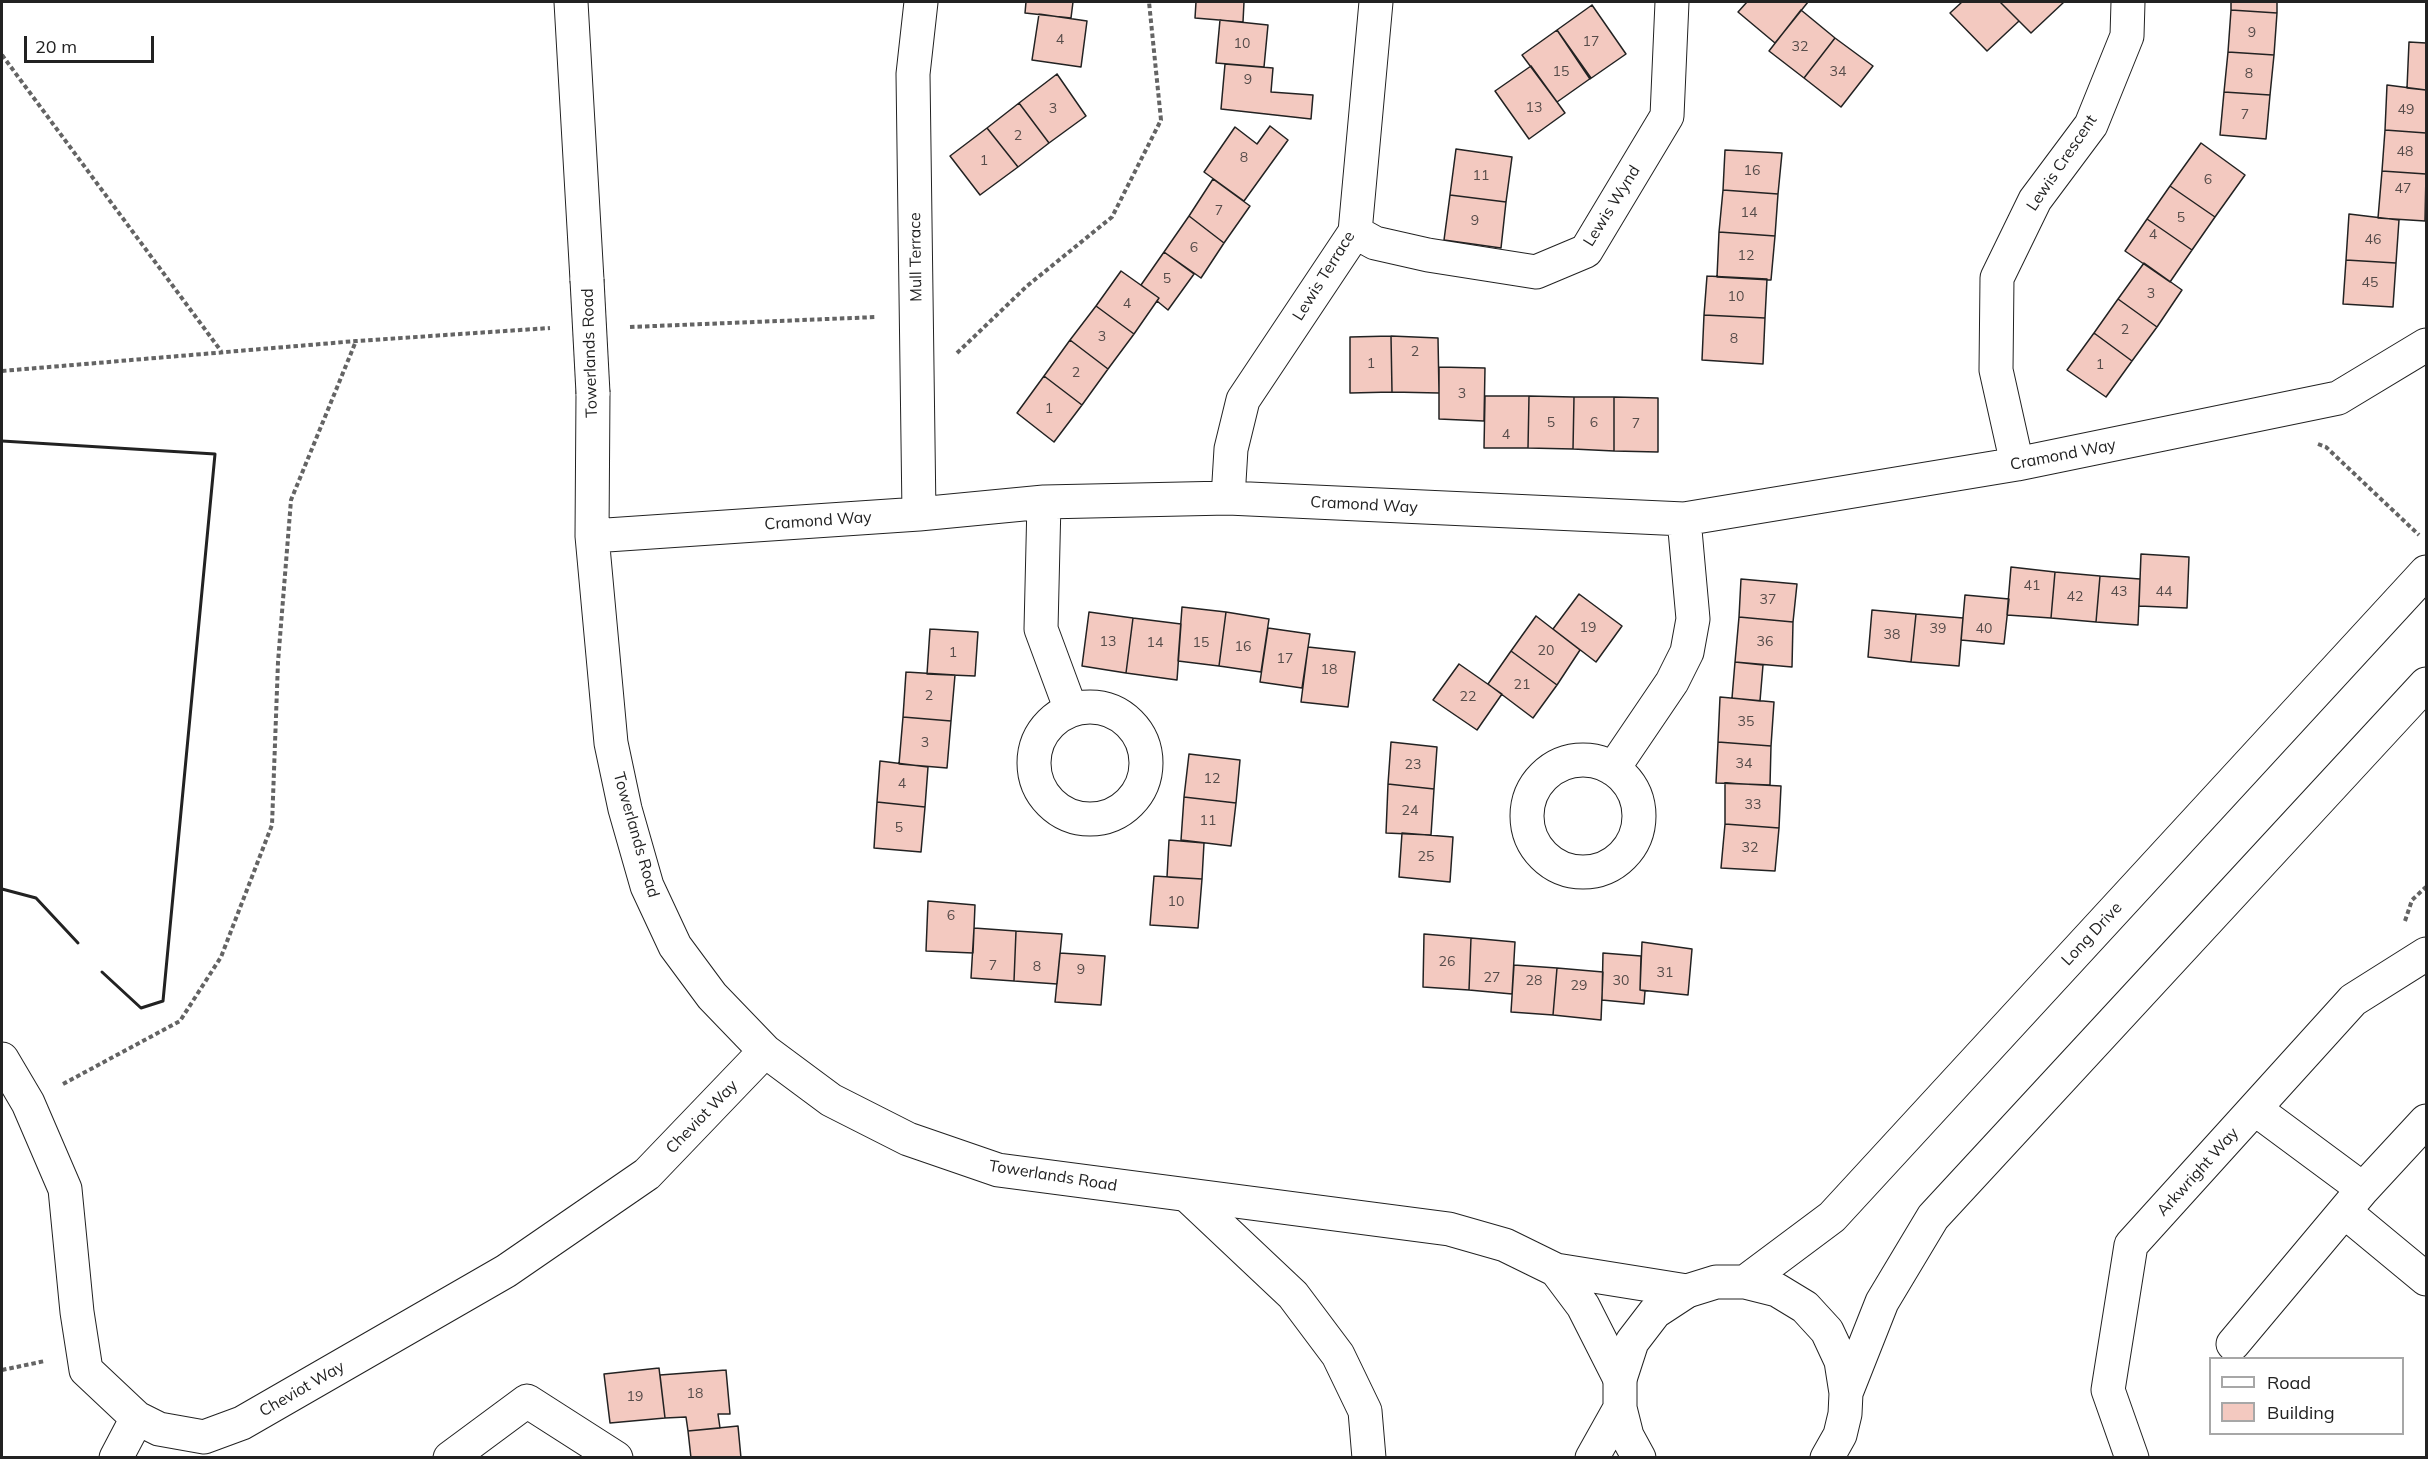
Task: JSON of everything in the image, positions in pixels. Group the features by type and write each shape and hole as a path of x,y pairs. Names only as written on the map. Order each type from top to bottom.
{"street":[{"name":"Towerlands Road","path":"572,2 593,393 592,536 611,743 625,809 647,886 675,946 712,996 765,1051 831,1100 908,1139 998,1170 1449,1229 1504,1245 1556,1270 1687,1291"},
{"name":"Mull Terrace","path":"919,514 913,74 921,2"},
{"name":"Lewis Terrace","path":"1228,498 1231,449 1243,400 1355,232 1376,2"},
{"name":"Lewis Wynd","path":"1355,232 1375,243 1428,255 1536,272 1586,251 1667,116 1672,2"},
{"name":"Lewis Crescent","path":"2017,464 1996,370 1997,278 2035,200 2091,125 2127,36 2128,2"},
{"name":"Cramond Way","path":"592,536 919,514 1044,502 1228,498 1684,519 2017,464 2338,398 2427,345"},
{"path":"1044,502 1041,629 1071,710"},
{"path":"1613,769 1672,682 1687,652 1693,619 1684,519"},
{"name":"Long Drive","path":"1745,1282 1832,1217 2427,572"},
{"path":"1836,1450 1846,1393 1882,1302 1933,1217 2427,684"},
{"name":"Arkwright Way","path":"2132,1458 2108,1390 2131,1245 2353,1000 2427,954"},
{"name":"Cheviot Way","path":"2,1059 28,1103 65,1190 77,1312 86,1370 137,1418 159,1429 204,1437 242,1423 506,1270 647,1174 765,1051"},
{"path":"2255,1108 2354,1200 2427,1280"},
{"path":"2233,1344 2354,1200 2427,1121"},
{"path":"1188,1196 1293,1295 1338,1355 1365,1411 1369,1458"},
{"name":"Towerlands Road","path":"1556,1270 1583,1306 1620,1394 1627,1436 1639,1458"},
{"path":"1592,1458 1620,1394 1632,1342 1655,1312 1687,1291 1716,1282 1745,1282 1777,1290 1805,1307 1827,1331 1841,1361 1846,1393"},
{"path":"450,1458 527,1401 616,1458"},
{"path":"116,1458 137,1418"}],"path":[{"path":"918,390 1028,286 1113,217 1161,120 1149,2"},
{"path":"2,56 221,352"},
{"path":"627,327 917,316"},
{"path":"2,371 356,341 558,328"},
{"path":"28,1103 180,1021 221,957 272,825 278,662 291,500 356,341"},
{"path":"2359,477 2427,541"}],"building":[{"path":"1026,2 1073,2 1071,18 1025,13"},
{"path":"1196,2 1244,2 1243,22 1195,18"},
{"path":"1747,2 1808,2 1775,43 1738,12"},
{"path":"1962,2 2000,2 2019,21 1987,51 1950,13"},
{"path":"2000,2 2064,2 2031,33"},
{"path":"2231,2 2277,2 2277,13 2231,10"},
{"path":"1592,5 1626,54 1590,79 1557,30"},
{"path":"1801,10 1835,38 1804,78 1769,51"},
{"path":"2231,10 2277,13 2274,55 2228,52"},
{"path":"1039,14 1087,21 1081,67 1032,60"},
{"path":"1220,20 1268,25 1264,67 1216,63"},
{"path":"1557,30 1591,78 1557,102 1522,55"},
{"path":"1835,38 1873,66 1841,107 1804,78"},
{"path":"2409,42 2426,43 2426,90 2407,88"},
{"path":"2228,52 2274,55 2270,95 2224,92"},
{"path":"1225,64 1273,68 1271,92 1313,95 1311,119 1221,109"},
{"path":"1531,66 1565,113 1529,139 1495,91"},
{"path":"1057,74 1086,116 1049,143 1019,103"},
{"path":"2387,85 2426,90 2426,133 2385,130"},
{"path":"2224,92 2270,95 2266,139 2220,135"},
{"path":"1019,103 1049,143 1018,167 987,128"},
{"path":"1270,126 1288,140 1244,201 1204,172 1235,127 1257,144"},
{"path":"987,128 1018,167 980,195 950,156"},
{"path":"2385,130 2426,133 2426,174 2382,171"},
{"path":"2201,143 2245,175 2215,217 2170,186"},
{"path":"1456,149 1512,157 1506,202 1450,195"},
{"path":"1725,150 1782,153 1778,194 1723,190"},
{"path":"2382,171 2426,174 2425,221 2378,218"},
{"path":"1213,179 1250,206 1224,243 1189,216"},
{"path":"2170,186 2215,217 2192,250 2147,219"},
{"path":"1723,190 1778,194 1775,236 1719,232"},
{"path":"1450,195 1506,202 1501,248 1444,240"},
{"path":"2349,214 2399,220 2396,263 2346,260"},
{"path":"1189,216 1224,243 1201,278 1164,252"},
{"path":"2147,219 2192,250 2170,282 2125,251"},
{"path":"1719,232 1775,236 1771,280 1717,277"},
{"path":"1164,252 1194,274 1168,310 1157,301 1159,298 1141,285"},
{"path":"2346,260 2396,263 2393,307 2343,304"},
{"path":"2144,263 2182,290 2157,327 2118,299"},
{"path":"1121,271 1159,298 1134,334 1096,306"},
{"path":"1707,276 1767,279 1765,318 1704,315"},
{"path":"2118,299 2157,327 2132,361 2094,333"},
{"path":"1096,306 1134,334 1108,369 1070,340"},
{"path":"1704,315 1765,318 1763,364 1702,360"},
{"path":"2094,333 2132,361 2106,397 2067,370"},
{"path":"1391,336 1392,392 1350,393 1350,337"},
{"path":"1391,336 1438,338 1439,393 1392,392"},
{"path":"1070,340 1108,369 1082,405 1044,376"},
{"path":"1439,367 1485,368 1484,421 1439,419"},
{"path":"1044,376 1082,405 1054,442 1017,413"},
{"path":"1485,396 1529,396 1528,448 1484,448"},
{"path":"1529,396 1574,397 1573,449 1528,448"},
{"path":"1574,397 1614,397 1614,451 1573,449"},
{"path":"1614,397 1658,398 1658,452 1614,451"},
{"path":"2141,554 2189,557 2187,608 2139,606"},
{"path":"2011,567 2055,572 2051,618 2007,615"},
{"path":"2055,572 2100,576 2096,622 2051,618"},
{"path":"2100,576 2140,579 2138,625 2096,622"},
{"path":"1741,579 1797,584 1793,622 1739,617"},
{"path":"1579,594 1622,626 1596,662 1553,629"},
{"path":"1965,595 2009,599 2004,644 1961,640"},
{"path":"1182,607 1226,612 1219,666 1178,661"},
{"path":"1872,610 1916,614 1911,662 1868,657"},
{"path":"1089,612 1133,618 1126,673 1082,666"},
{"path":"1226,612 1269,619 1261,672 1219,666"},
{"path":"1916,614 1963,618 1959,666 1911,662"},
{"path":"1536,616 1580,650 1557,685 1511,651"},
{"path":"1739,617 1793,622 1792,667 1735,662"},
{"path":"1133,618 1181,624 1177,680 1126,673"},
{"path":"1268,628 1310,634 1302,688 1260,682"},
{"path":"930,629 978,632 975,676 927,674"},
{"path":"1308,647 1355,652 1348,707 1301,702"},
{"path":"1511,651 1557,685 1533,718 1488,684"},
{"path":"1735,662 1763,665 1760,701 1732,698"},
{"path":"1459,664 1502,694 1477,730 1433,700"},
{"path":"906,672 955,675 951,721 903,717"},
{"path":"1720,697 1774,702 1771,746 1718,742"},
{"path":"903,717 951,721 947,768 899,764"},
{"path":"1391,742 1437,747 1434,789 1388,784"},
{"path":"1718,742 1771,746 1770,785 1716,783"},
{"path":"1189,754 1240,760 1236,803 1184,797"},
{"path":"880,761 928,767 925,807 877,802"},
{"path":"1725,783 1781,786 1779,828 1725,824"},
{"path":"1388,784 1434,789 1431,835 1386,833"},
{"path":"1184,797 1236,803 1231,846 1181,840"},
{"path":"877,802 925,807 921,852 874,848"},
{"path":"1725,824 1779,828 1775,871 1721,868"},
{"path":"1402,833 1453,837 1450,882 1399,877"},
{"path":"1169,840 1204,843 1202,879 1167,877"},
{"path":"1154,876 1202,879 1198,928 1150,925"},
{"path":"928,901 975,905 973,953 926,951"},
{"path":"974,928 1016,931 1014,981 971,978"},
{"path":"1016,931 1062,934 1057,984 1014,981"},
{"path":"1424,934 1471,938 1469,990 1423,987"},
{"path":"1471,938 1515,942 1512,994 1469,990"},
{"path":"1642,942 1692,949 1688,995 1640,990"},
{"path":"1060,953 1105,956 1101,1005 1055,1002"},
{"path":"1603,953 1641,956 1640,990 1645,991 1644,1004 1602,1000"},
{"path":"1514,965 1557,968 1553,1015 1511,1012"},
{"path":"1557,968 1603,972 1601,1020 1553,1015"},
{"path":"659,1368 665,1418 610,1423 604,1374"},
{"path":"726,1370 730,1414 718,1414 720,1428 688,1431 686,1417 665,1418 660,1375"},
{"path":"738,1426 741,1458 691,1458 688,1431"}],"wall":[{"path":"2,441 215,454 163,1001 141,1008 102,972"},
{"path":"2,889 36,898 78,943"}]}
